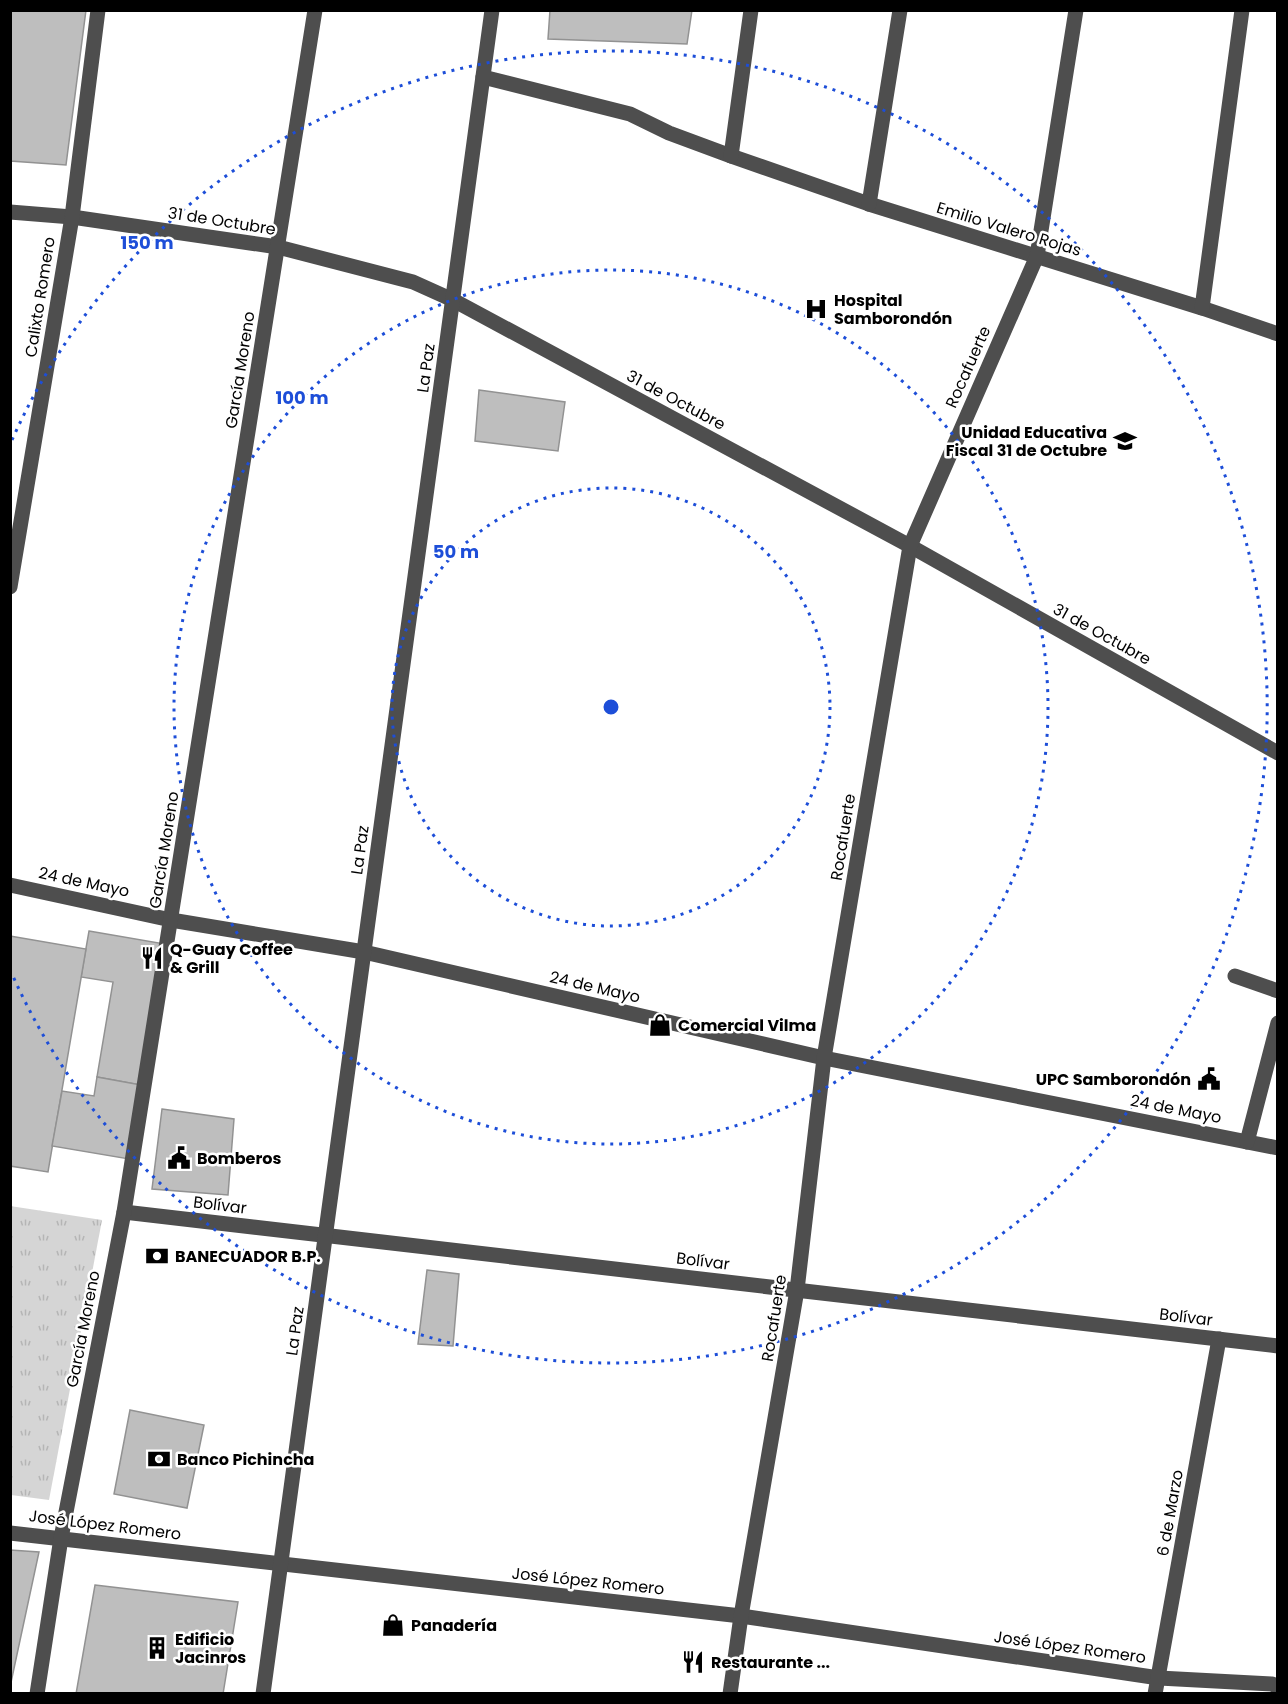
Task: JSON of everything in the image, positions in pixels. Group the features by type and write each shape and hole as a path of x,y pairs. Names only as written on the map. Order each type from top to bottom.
{"street":[{"name":"Calixto Romero","path":"10,587 72,217 98,10"},
{"name":"García Moreno","path":"37,1694 61,1538 124,1212 315,10"},
{"name":"La Paz","path":"263,1694 492,10"},
{"path":"731,156 751,10"},
{"path":"869,204 900,10"},
{"name":"Rocafuerte","path":"730,1694 741,1616 797,1290 824,1058 910,546 1037,256 1076,10"},
{"path":"1203,308 1242,10"},
{"name":"Emilio Valero Rojas","path":"483,77 630,114 669,133 869,204 1203,308 1278,334"},
{"name":"31 de Octubre","path":"10,212 72,217 278,247 413,282 453,300 910,546 1278,753"},
{"name":"24 de Mayo","path":"10,885 171,920 364,952 824,1058 1278,1148"},
{"path":"1235,976 1278,991"},
{"path":"1247,1142 1278,1023"},
{"name":"Bolívar","path":"124,1212 1278,1346"},
{"name":"6 de Marzo","path":"1157,1686 1219,1339"},
{"name":"José López Romero","path":"10,1533 741,1616 1157,1686 1276,1684"}],"green space":[{"path":"10,1206 102,1220 49,1500 11,1495"}],"building":[{"path":"10,10 86,10 66,165 10,161"},
{"path":"550,10 692,10 687,44 548,39"},
{"path":"479,390 565,402 558,451 475,441"},
{"path":"89,931 165,944 141,1085 97,1077 113,982 81,977"},
{"path":"10,936 86,949 48,1172 10,1166"},
{"path":"97,1077 141,1085 129,1159 52,1146 62,1091 94,1096"},
{"path":"162,1109 234,1119 228,1195 152,1189"},
{"path":"427,1270 459,1274 453,1346 418,1344"},
{"name":"Banco Pichincha","path":"130,1410 204,1425 187,1508 114,1494"},
{"path":"10,1550 39,1552 10,1687"},
{"name":"Edificio Jacinros","path":"95,1585 238,1602 223,1694 76,1694"}],"place":[{"name":"Hospital Samborondón","path":"816,309"},
{"name":"Unidad Educativa Fiscal 31 de Octubre","path":"1125,441"},
{"name":"Q-Guay Coffee & Grill","path":"152,958"},
{"name":"Comercial Vilma","path":"660,1025"},
{"name":"UPC Samborondón","path":"1209,1079"},
{"name":"Bomberos","path":"179,1158"},
{"name":"BANECUADOR B.P.","path":"157,1256"},
{"name":"Banco Pichincha","path":"159,1459"},
{"name":"Panadería","path":"393,1625"},
{"name":"Edificio Jacinros","path":"157,1648"},
{"name":"Restaurante ...","path":"693,1662"}]}
